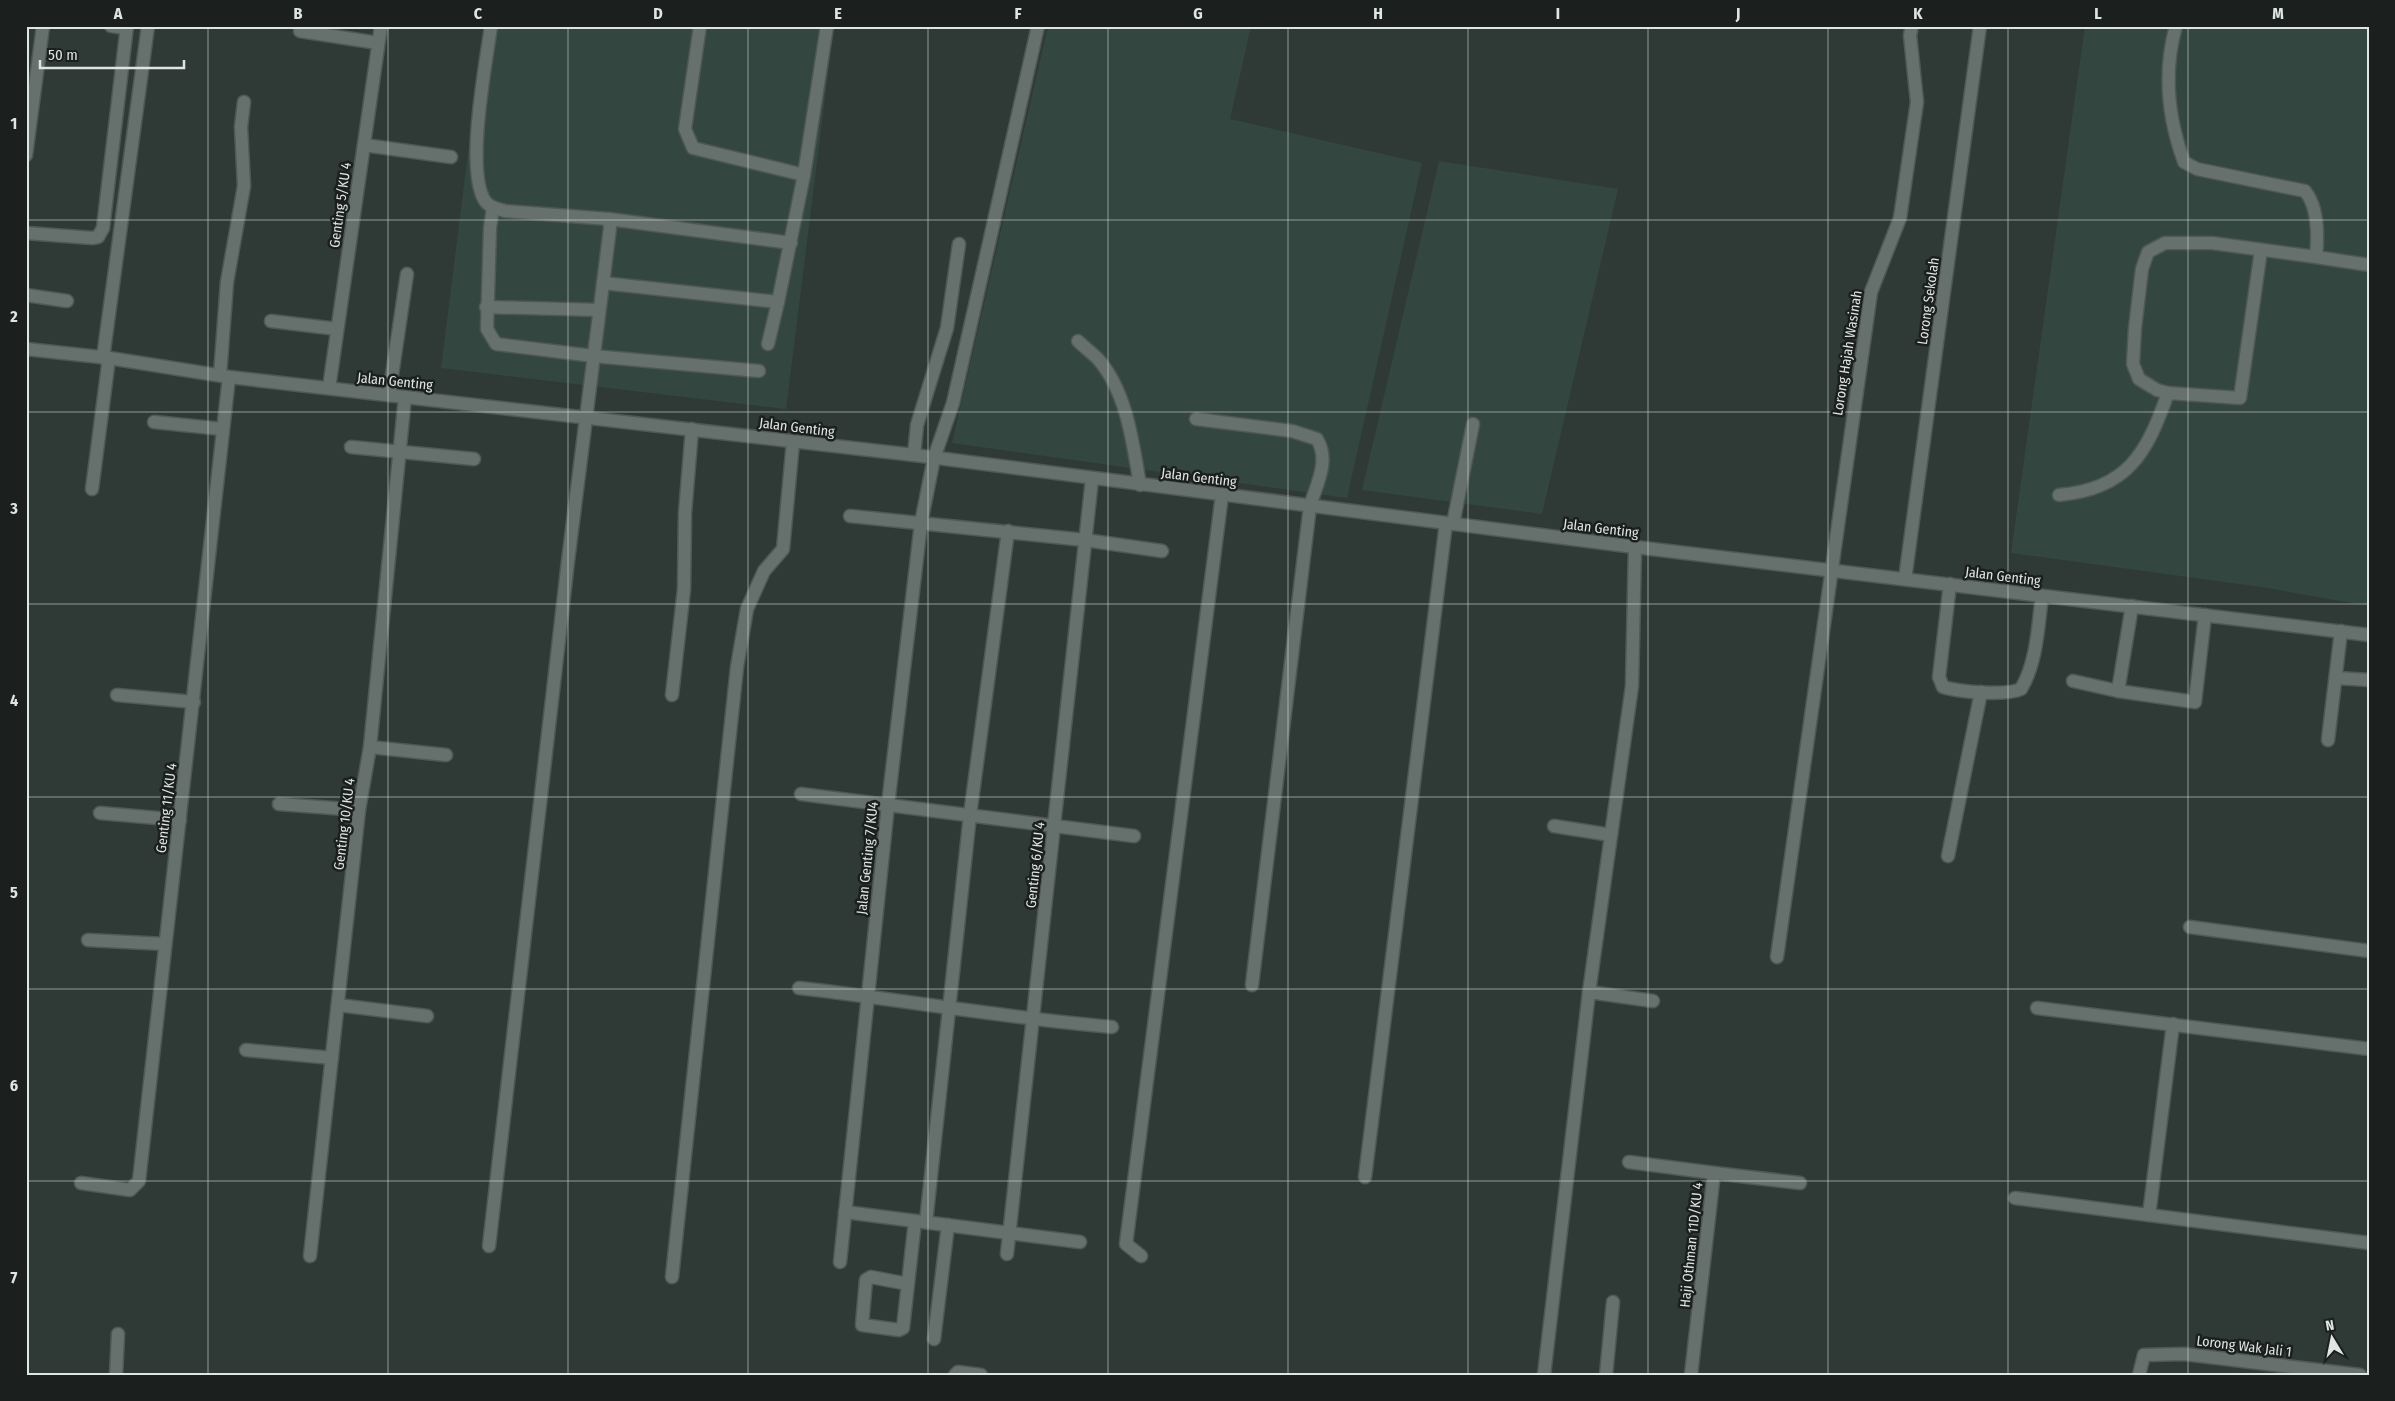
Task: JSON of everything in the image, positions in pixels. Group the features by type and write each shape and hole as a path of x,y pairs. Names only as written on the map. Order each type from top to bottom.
{"street":[{"path":"26,155 43,26"},
{"path":"26,233 92,238 98,237 103,228 126,27 111,26"},
{"path":"92,489 106,358 148,26"},
{"name":"Genting 5/KU 4","path":"329,388 381,26"},
{"path":"491,26 479,121 478,180 485,201 493,208 505,211 609,219 791,243"},
{"path":"700,26 685,129 693,148 804,175"},
{"path":"768,344 804,175 827,26"},
{"name":"Jalan Genting 7/KU4","path":"840,1262 888,805 921,523 934,458 953,403 1038,26"},
{"name":"Lorong Hajah Wasinah","path":"1777,957 1830,570 1871,292 1900,218 1902,208 1917,102 1910,35 1912,26"},
{"name":"Lorong Sekolah","path":"1905,579 1980,26"},
{"path":"2176,26 2169,49 2168,83 2171,116 2184,162 2197,169 2305,191 2312,200 2317,241 2316,257"},
{"path":"300,31 378,43"},
{"name":"Genting 11/KU 4","path":"81,1183 130,1190 139,1181 215,515 222,429 227,282 244,186 241,127 244,102"},
{"path":"364,145 451,157"},
{"path":"493,208 486,307 487,330 496,344 593,356 758,371"},
{"path":"489,1246 585,417 610,228 609,219"},
{"path":"2261,250 2240,398 2168,393 2157,390 2139,379 2133,364 2134,328 2142,269 2148,252 2165,243 2212,243 2316,257 2369,266"},
{"path":"914,455 917,425 948,328 959,244"},
{"path":"388,395 407,274"},
{"path":"603,283 778,302"},
{"path":"26,295 67,302"},
{"path":"486,307 599,310"},
{"path":"271,321 337,329"},
{"path":"1078,341 1098,360 1118,391 1134,450 1140,485"},
{"name":"Jalan Genting","path":"26,349 106,358 224,376 914,455 1635,547 2369,635"},
{"path":"2059,495 2089,490 2106,484 2124,474 2138,459 2160,418 2168,393"},
{"name":"Genting 10/KU 4","path":"310,1256 359,810 370,747 405,397"},
{"path":"1196,419 1292,431 1317,439 1323,449 1324,464 1310,506 1252,985"},
{"path":"154,422 222,429"},
{"path":"1365,1177 1450,523 1473,424"},
{"path":"672,695 684,589 685,513 692,429"},
{"path":"672,1277 737,667 747,610 764,570 784,549 793,442"},
{"path":"351,447 474,459"},
{"name":"Genting 6/KU 4","path":"1007,1254 1092,479"},
{"path":"1141,1256 1126,1244 1222,495"},
{"path":"850,516 1085,540 1162,551"},
{"path":"908,1284 871,1277 866,1280 862,1325 899,1330 903,1328 908,1284 921,1222 949,1008 970,815 1008,532"},
{"path":"1544,1375 1589,992 1632,686 1635,547"},
{"path":"1950,584 1939,677 1943,687 1981,692 2016,691 2022,689 2028,676 2034,649 2042,596"},
{"path":"2118,691 2132,606"},
{"path":"2073,681 2118,691 2195,702 2205,615"},
{"path":"2328,740 2340,631"},
{"path":"2336,678 2369,680"},
{"path":"1948,856 1981,692"},
{"path":"117,695 194,702"},
{"path":"370,747 446,755"},
{"path":"801,794 1134,836"},
{"path":"279,804 359,810"},
{"path":"100,813 180,820"},
{"path":"1554,826 1611,834"},
{"path":"2190,927 2369,950"},
{"path":"88,940 165,944"},
{"path":"799,988 1033,1020 1112,1027"},
{"path":"1589,992 1653,1001"},
{"path":"338,1005 427,1016"},
{"path":"2037,1008 2369,1049"},
{"path":"2149,1215 2173,1024"},
{"path":"246,1050 332,1058"},
{"name":"Haji Othman 11D/KU 4","path":"1629,1162 1714,1173 1691,1375"},
{"path":"1714,1173 1800,1183"},
{"path":"2015,1198 2369,1243"},
{"path":"845,1212 1080,1242"},
{"path":"934,1340 948,1225"},
{"path":"1606,1375 1613,1302"},
{"path":"116,1375 118,1334"},
{"name":"Lorong Wak Jali 1","path":"2139,1375 2144,1355 2184,1354 2360,1375"},
{"path":"955,1375 958,1372 981,1375"}],"shaded area":[{"path":"484,26 834,26 786,409 441,368"},
{"path":"1048,26 1251,26 1230,119 1422,163 1347,498 952,443"},
{"path":"2085,26 2369,26 2369,606 2261,587 2011,553"},
{"path":"1439,161 1618,189 1542,514 1362,490"}]}
